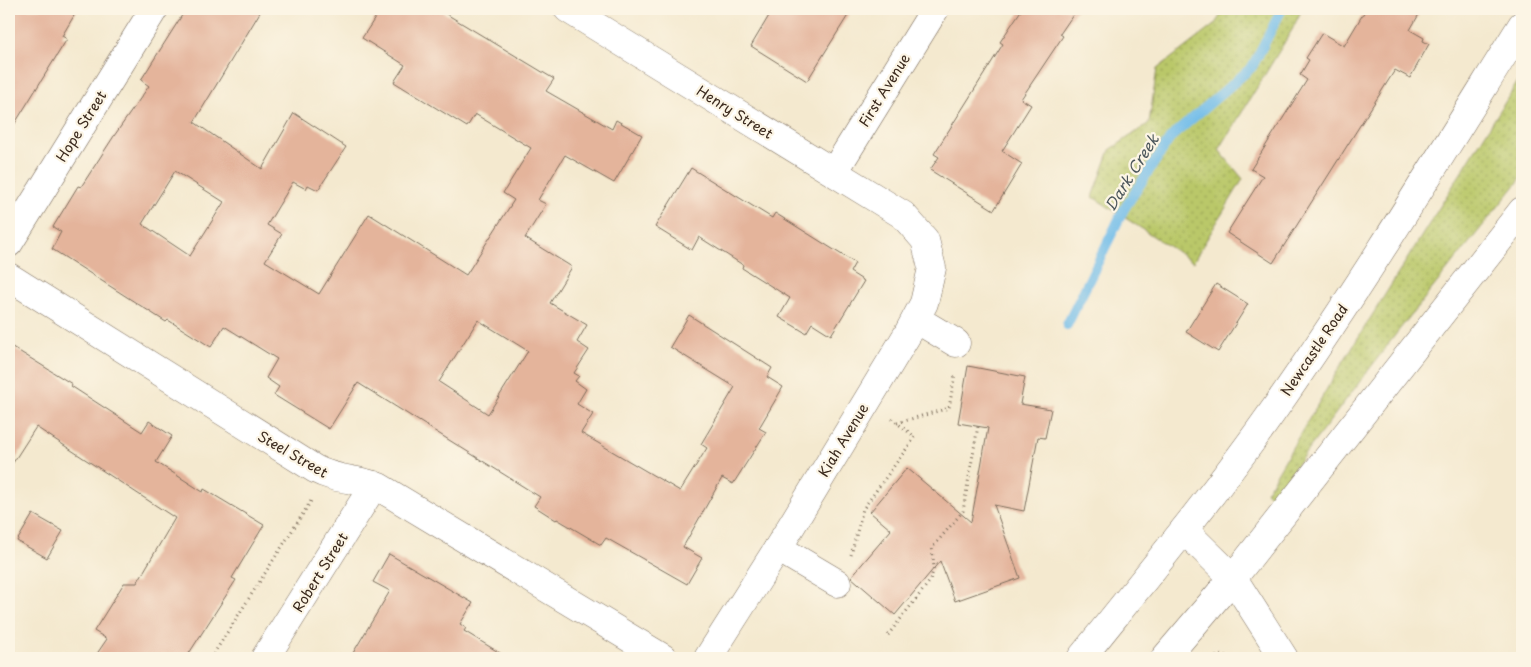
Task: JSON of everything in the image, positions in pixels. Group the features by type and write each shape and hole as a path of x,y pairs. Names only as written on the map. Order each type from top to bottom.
{"main road":[{"name":"Hope Street","path":"9,244 154,9"},
{"name":"Henry Street","path":"568,9 903,215"},
{"name":"First Avenue","path":"834,172 935,9"},
{"name":"Newcastle Road","path":"1081,658 1184,530 1306,364 1383,247 1522,25"},
{"path":"1165,658 1232,578 1522,211"},
{"name":"Kiah Avenue","path":"708,658 778,548 924,303 932,268 925,240 903,215"},
{"name":"Steel Street","path":"9,277 326,474 374,485 663,658"},
{"path":"916,319 956,343"},
{"name":"Robert Street","path":"265,658 374,485"},
{"path":"1184,530 1232,578 1284,658"},
{"path":"778,548 837,583"}],"path":[{"path":"897,423 949,408 958,357 956,343"},
{"path":"837,583 845,580 863,508 915,437 867,401"},
{"path":"888,635 930,581 934,568 932,548 962,511 978,426"},
{"path":"211,658 326,474"},
{"path":"1211,658 1222,655 1235,658"}],"green space":[{"path":"1225,9 1302,9 1292,30 1219,150 1243,179 1193,262 1093,197 1110,150 1149,123 1157,69 1214,25"},
{"path":"1522,75 1522,177 1399,330 1273,496 1266,492 1338,370"}],"building":[{"path":"9,9 78,9 62,36 67,39 9,133"},
{"path":"186,9 262,9 194,122 262,169 294,113 346,147 318,190 308,185 306,189 293,182 267,225 282,234 265,261 319,294 369,214 466,275 514,200 503,193 531,148 475,114 467,127 394,82 405,65 362,38 381,9 438,9 554,79 546,91 612,129 616,120 642,135 614,183 565,155 538,200 546,204 525,238 572,267 550,303 587,325 577,342 589,350 574,373 579,376 575,381 586,389 577,404 593,414 581,433 680,491 707,448 701,444 735,387 670,347 689,315 772,368 767,377 783,387 759,428 766,432 733,484 722,478 683,547 702,558 687,584 606,538 601,545 556,520 534,506 540,497 358,383 329,429 274,395 279,387 266,378 277,359 224,326 211,347 168,320 166,322 52,249 61,232 53,227 78,186 81,187 149,86 141,80","holes":["175,171 224,202 190,256 142,224","478,320 528,351 488,414 439,382"]},
{"path":"773,9 852,9 807,81 751,46"},
{"path":"1022,9 1077,9 1060,34 1063,36 1021,99 1031,105 1002,151 1022,164 994,210 930,170 939,157 934,154 1003,44 1000,42"},
{"path":"1366,9 1422,9 1410,30 1424,38 1423,41 1429,44 1410,78 1395,70 1273,263 1227,233 1263,176 1251,169 1307,80 1300,75 1309,60 1306,58 1322,33 1344,46"},
{"path":"691,168 772,218 775,213 855,263 850,272 864,281 831,335 812,323 806,333 779,317 790,298 742,268 743,265 699,237 692,250 655,227"},
{"path":"1216,284 1248,304 1218,352 1186,332"},
{"path":"9,345 72,384 71,386 142,432 149,421 172,436 156,462 203,492 204,489 264,525 232,578 236,580 186,658 94,658 107,639 94,631 124,583 137,583 175,518 36,427 9,469"},
{"path":"968,366 1025,377 1020,404 1051,409 1045,438 1038,437 1024,511 994,505 1020,578 955,601 940,561 895,615 851,577 891,530 870,512 907,468 971,522 988,428 958,423"},
{"path":"33,514 63,531 47,558 17,541"},
{"path":"389,554 473,603 460,624 466,628 464,631 508,658 350,658 390,591 373,582"}],"waterway":[{"name":"Dark Creek","path":"1067,325 1124,209 1171,137 1252,67 1282,9"}]}
